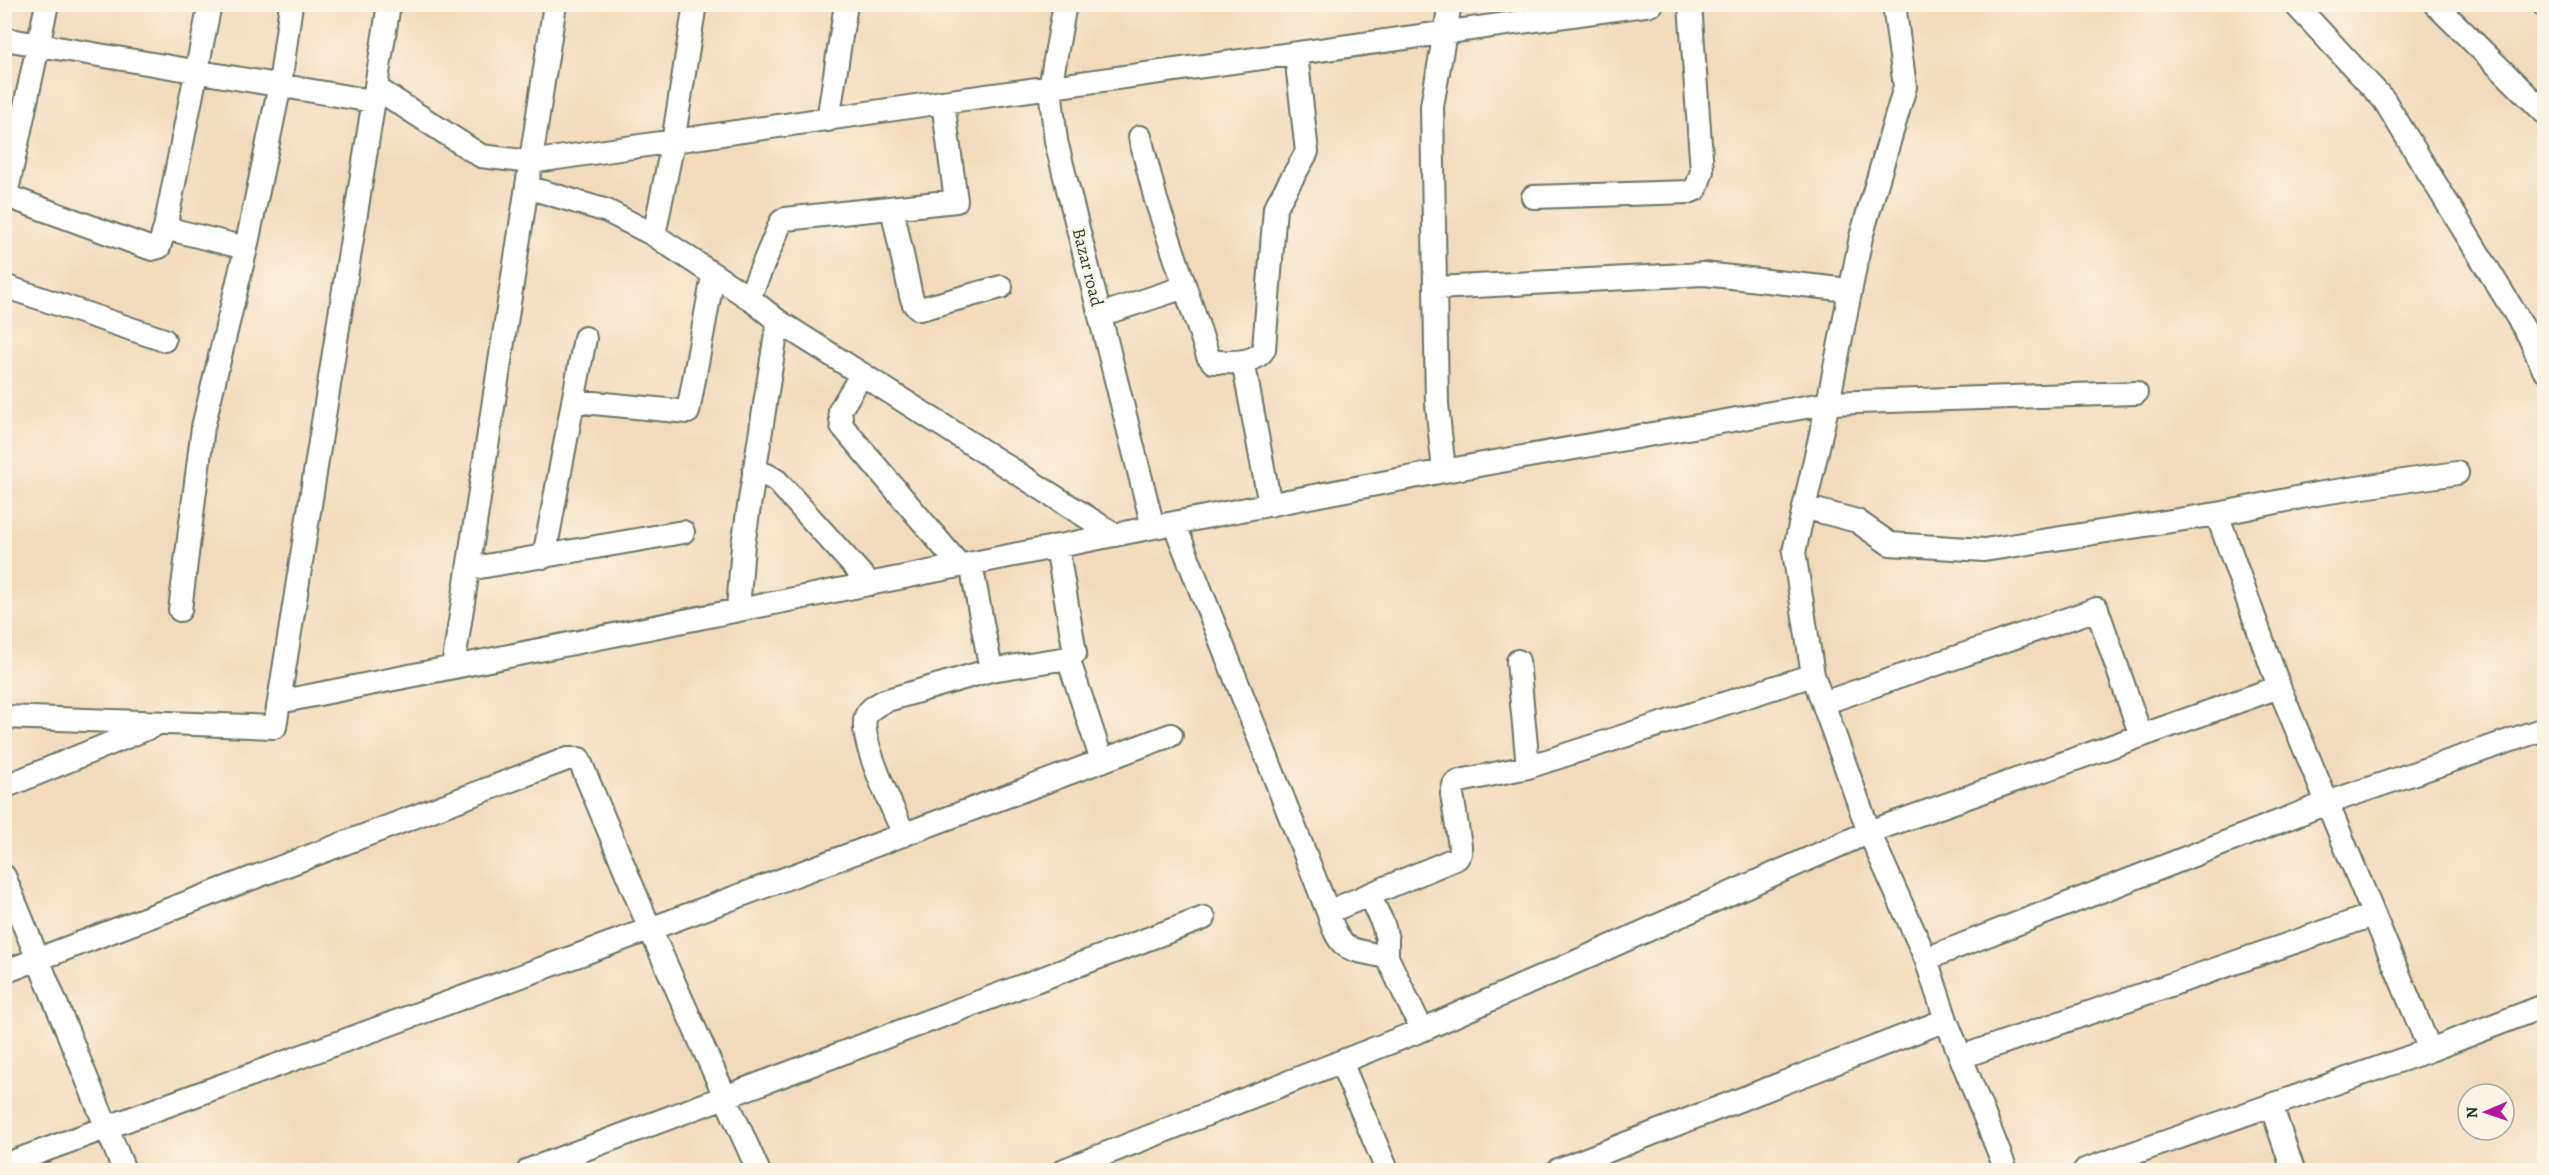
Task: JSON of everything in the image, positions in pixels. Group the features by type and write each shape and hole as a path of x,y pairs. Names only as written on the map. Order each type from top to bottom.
{"street":[{"path":"47,4 5,195 152,249 159,247 165,228 210,4"},
{"path":"4,717 275,727 389,4"},
{"path":"453,667 555,4"},
{"path":"654,236 673,142 695,4"},
{"path":"828,120 846,4"},
{"name":"Bazar road","path":"1065,4 1050,88 1056,141 1100,315 1164,525 1328,912 1336,938 1346,947 1387,957"},
{"path":"1444,471 1437,404 1432,106 1450,4"},
{"path":"4,39 279,85 374,94 481,156 530,162 943,102 1446,33 1588,9 1652,4"},
{"path":"1533,197 1689,192 1696,189 1702,171 1690,4"},
{"path":"1894,4 1905,87 1861,237 1828,403 1794,552 1814,675 1823,703 1869,832 1926,959 1946,1020 2006,1170"},
{"path":"2295,4 2384,100 2529,336 2544,370"},
{"path":"2435,4 2544,112"},
{"path":"180,610 203,427 246,248 279,85 286,5"},
{"path":"1140,136 1156,200 1208,356 1213,363 1243,361 1258,357 1264,349 1275,208 1307,152 1296,54"},
{"path":"749,298 781,222 785,219 956,201 943,102"},
{"path":"527,186 607,211 654,236 749,298 778,321 1115,535"},
{"path":"892,208 914,304 920,309 1001,287"},
{"path":"165,228 246,248"},
{"path":"1436,288 1704,274 1849,290"},
{"path":"573,401 688,412 713,276"},
{"path":"4,286 164,340"},
{"path":"1100,315 1185,286"},
{"path":"738,610 743,545 778,321"},
{"path":"544,557 585,338"},
{"path":"1243,361 1270,505"},
{"path":"862,374 840,410 842,426 966,565 991,670"},
{"path":"279,702 1164,525 1444,471 1828,403 2136,393"},
{"path":"754,472 767,475 777,481 870,584"},
{"path":"1804,507 1857,521 1890,544 1984,550 2217,514 2316,495 2457,473"},
{"path":"2217,514 2279,687 2430,1050"},
{"path":"468,569 683,532"},
{"path":"904,835 875,765 866,736 865,718 870,709 884,701 991,670 1068,658 1075,653 1057,546"},
{"path":"1823,703 2097,609 2141,736"},
{"path":"1068,658 1102,761"},
{"path":"1518,661 1528,767"},
{"path":"1328,912 1457,858 1461,846 1452,794 1457,782 1528,767 1814,675"},
{"path":"1064,1170 1422,1030 1869,832 2279,687"},
{"path":"4,787 161,723"},
{"path":"1926,959 2327,803 2544,729"},
{"path":"4,1165 650,929 1171,735"},
{"path":"4,972 574,758 579,759 650,929 758,1170"},
{"path":"4,876 124,1170"},
{"path":"1369,895 1383,924 1387,939 1387,957 1422,1030"},
{"path":"1961,1057 2373,915"},
{"path":"529,1170 1204,918"},
{"path":"2085,1170 2430,1050 2544,1006"},
{"path":"1558,1170 1946,1020"},
{"path":"1341,1062 1387,1170"},
{"path":"2271,1105 2293,1170"}],"railway":[{"path":"2530,4 2544,18"}]}
